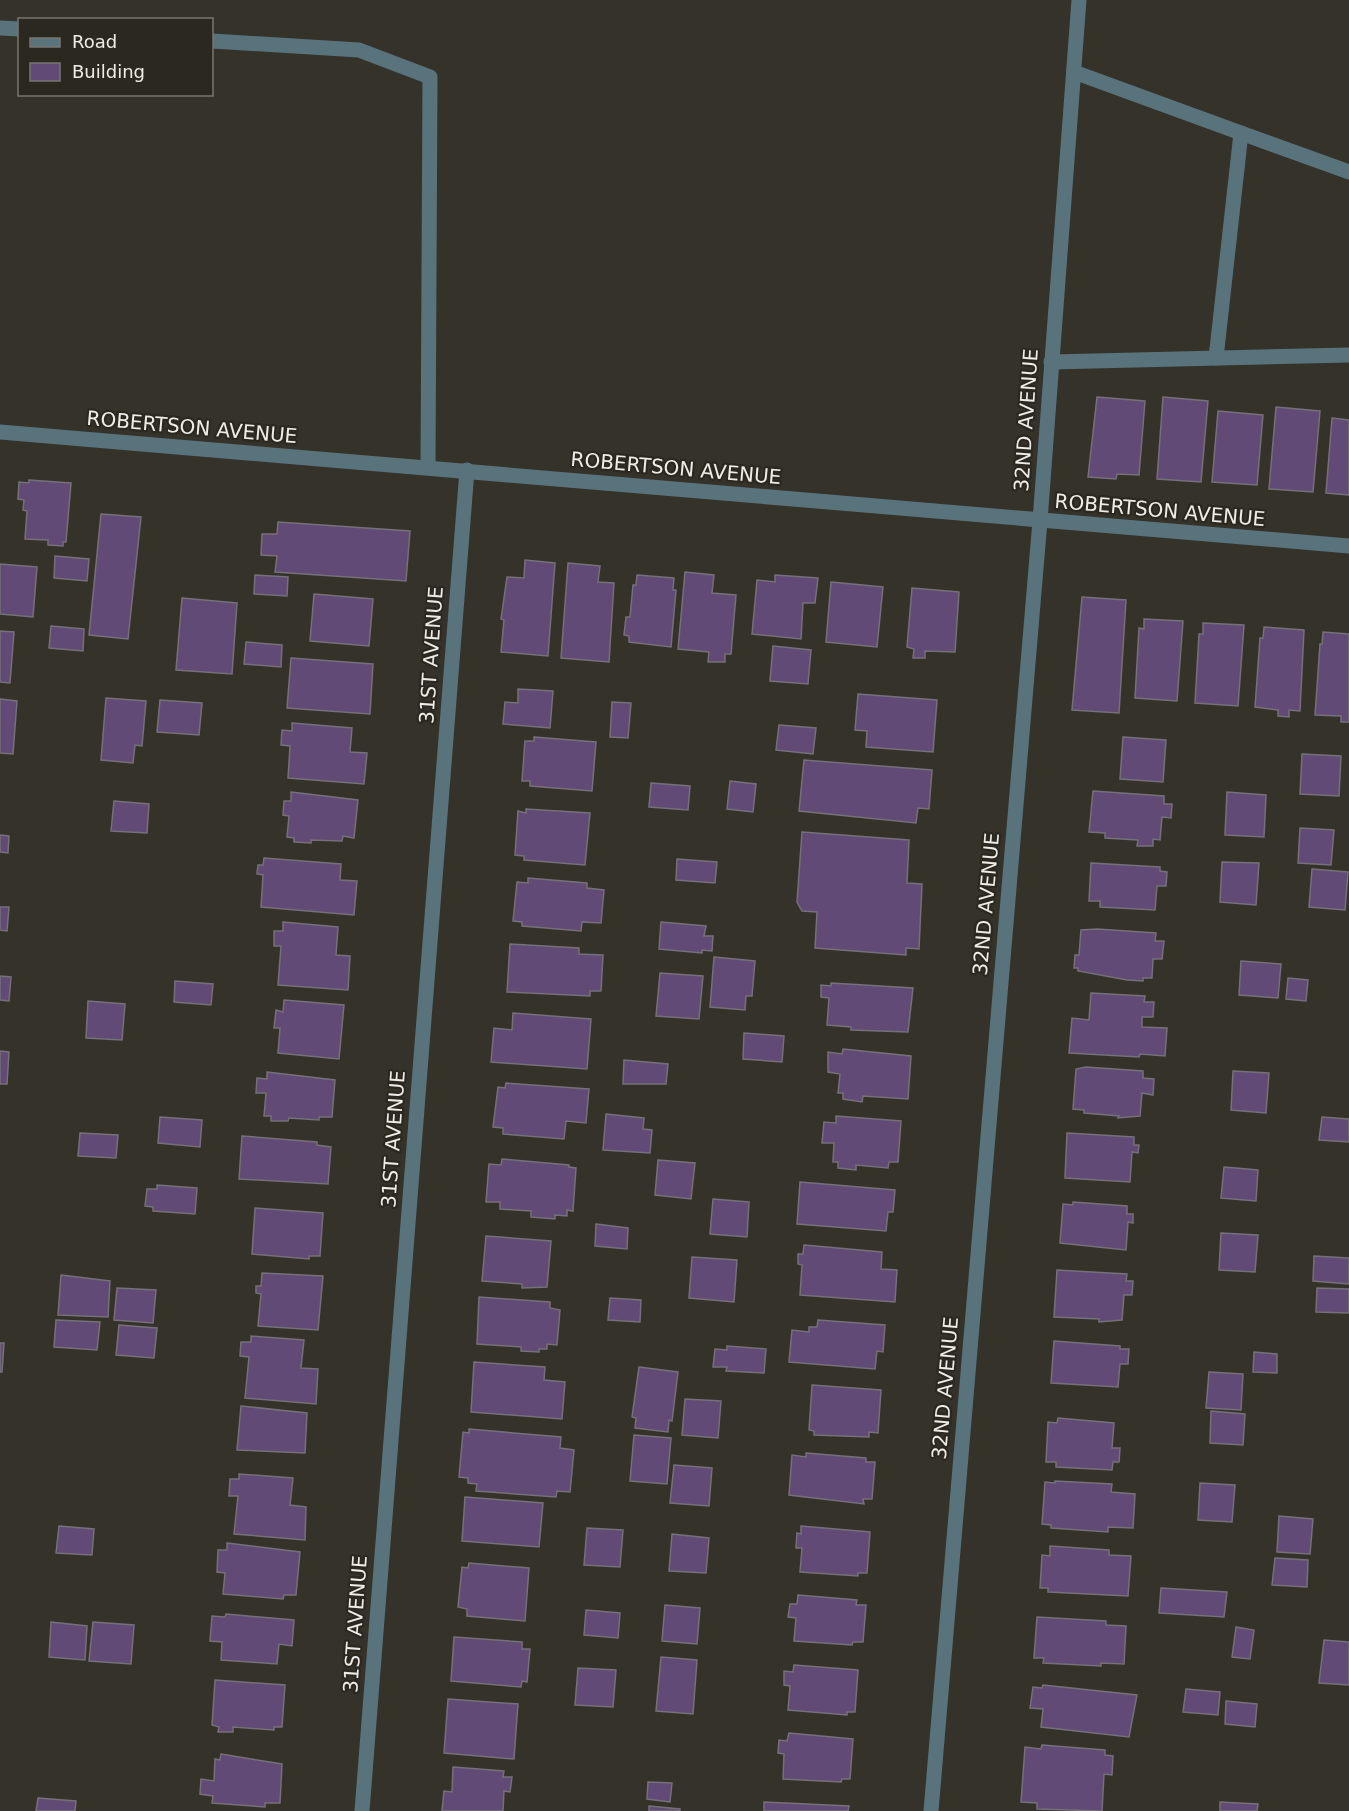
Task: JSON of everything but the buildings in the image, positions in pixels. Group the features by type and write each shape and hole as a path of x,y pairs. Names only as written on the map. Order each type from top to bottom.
{"street":[{"name":"32ND AVENUE","path":"931,1811 1040,521 1079,0"},
{"path":"0,28 18,29"},
{"path":"213,41 359,50 430,77 428,467"},
{"path":"1074,72 1349,172"},
{"path":"1216,358 1240,133"},
{"path":"1051,362 1349,355"},
{"name":"ROBERTSON AVENUE","path":"0,432 1349,546"},
{"name":"31ST AVENUE","path":"362,1811 467,470"}]}
